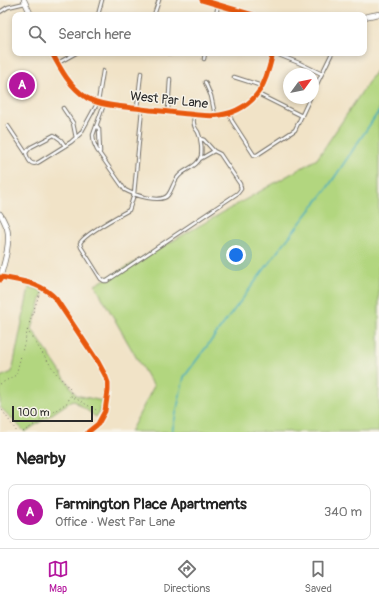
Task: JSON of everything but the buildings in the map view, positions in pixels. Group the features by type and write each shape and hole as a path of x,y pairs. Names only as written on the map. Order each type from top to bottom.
{"street":[{"path":"202,0 243,12"},
{"path":"25,2 30,12"},
{"path":"367,16 379,14"},
{"name":"West Par Lane","path":"54,56 72,85 80,93 98,102 168,112 215,116 229,113 248,104 262,86 273,56"},
{"path":"0,214 5,223 8,235 8,245 0,278 36,285 50,292 103,369 108,383 105,411 98,424 90,431"}],"lane":[{"path":"99,12 102,0"},
{"path":"155,12 159,0"},
{"path":"0,12 8,7 25,2"},
{"path":"217,12 219,5"},
{"path":"58,64 71,56"},
{"path":"281,56 322,74"},
{"path":"319,80 331,56"},
{"path":"8,126 31,163 36,164 65,146 81,133 98,102 103,71"},
{"path":"141,73 134,194 129,210 88,235 81,240 80,243 101,279 107,281 241,189 238,180 220,154 214,151 204,140 201,139"},
{"path":"234,76 262,86"},
{"path":"168,112 170,79"},
{"path":"205,82 211,96 215,116"},
{"path":"258,93 302,116"},
{"path":"105,104 93,135 94,143 125,190 134,194 159,199 165,198 169,194 172,186 180,174 194,166 200,159 214,151"},
{"path":"229,113 232,121 254,155 257,155 294,130 307,104"},
{"path":"63,108 73,123 76,138"},
{"path":"194,114 194,126 201,139 200,159"},
{"path":"97,125 99,128 100,153"},
{"path":"26,153 31,147 54,134 65,146"}],"path":[{"path":"0,384 16,376 27,330 40,291"},
{"path":"23,432 68,402 71,393 70,389 55,372 27,330"},
{"path":"70,396 99,411"},
{"path":"0,407 17,432"}],"green space":[{"path":"379,66 379,432 130,432 154,386 95,285 317,159"},
{"path":"29,288 38,289 43,293 32,329 76,395 102,401 96,417 73,400 25,432 0,407 0,377 12,372"}],"waterway":[{"path":"172,432 184,377 278,251 326,190 379,111"}],"cycle path":[{"path":"202,0 243,12"},
{"path":"54,56 63,72 76,89 81,94 94,101 118,106 212,116 226,114 248,104 260,90 265,81 272,56"},
{"path":"0,280 1,277 23,281 44,289 50,293 56,299 98,362 108,383 108,391 105,411 98,424 88,432"}],"place":[{"name":"Farmington Place Apartments","path":"22,85"}]}
